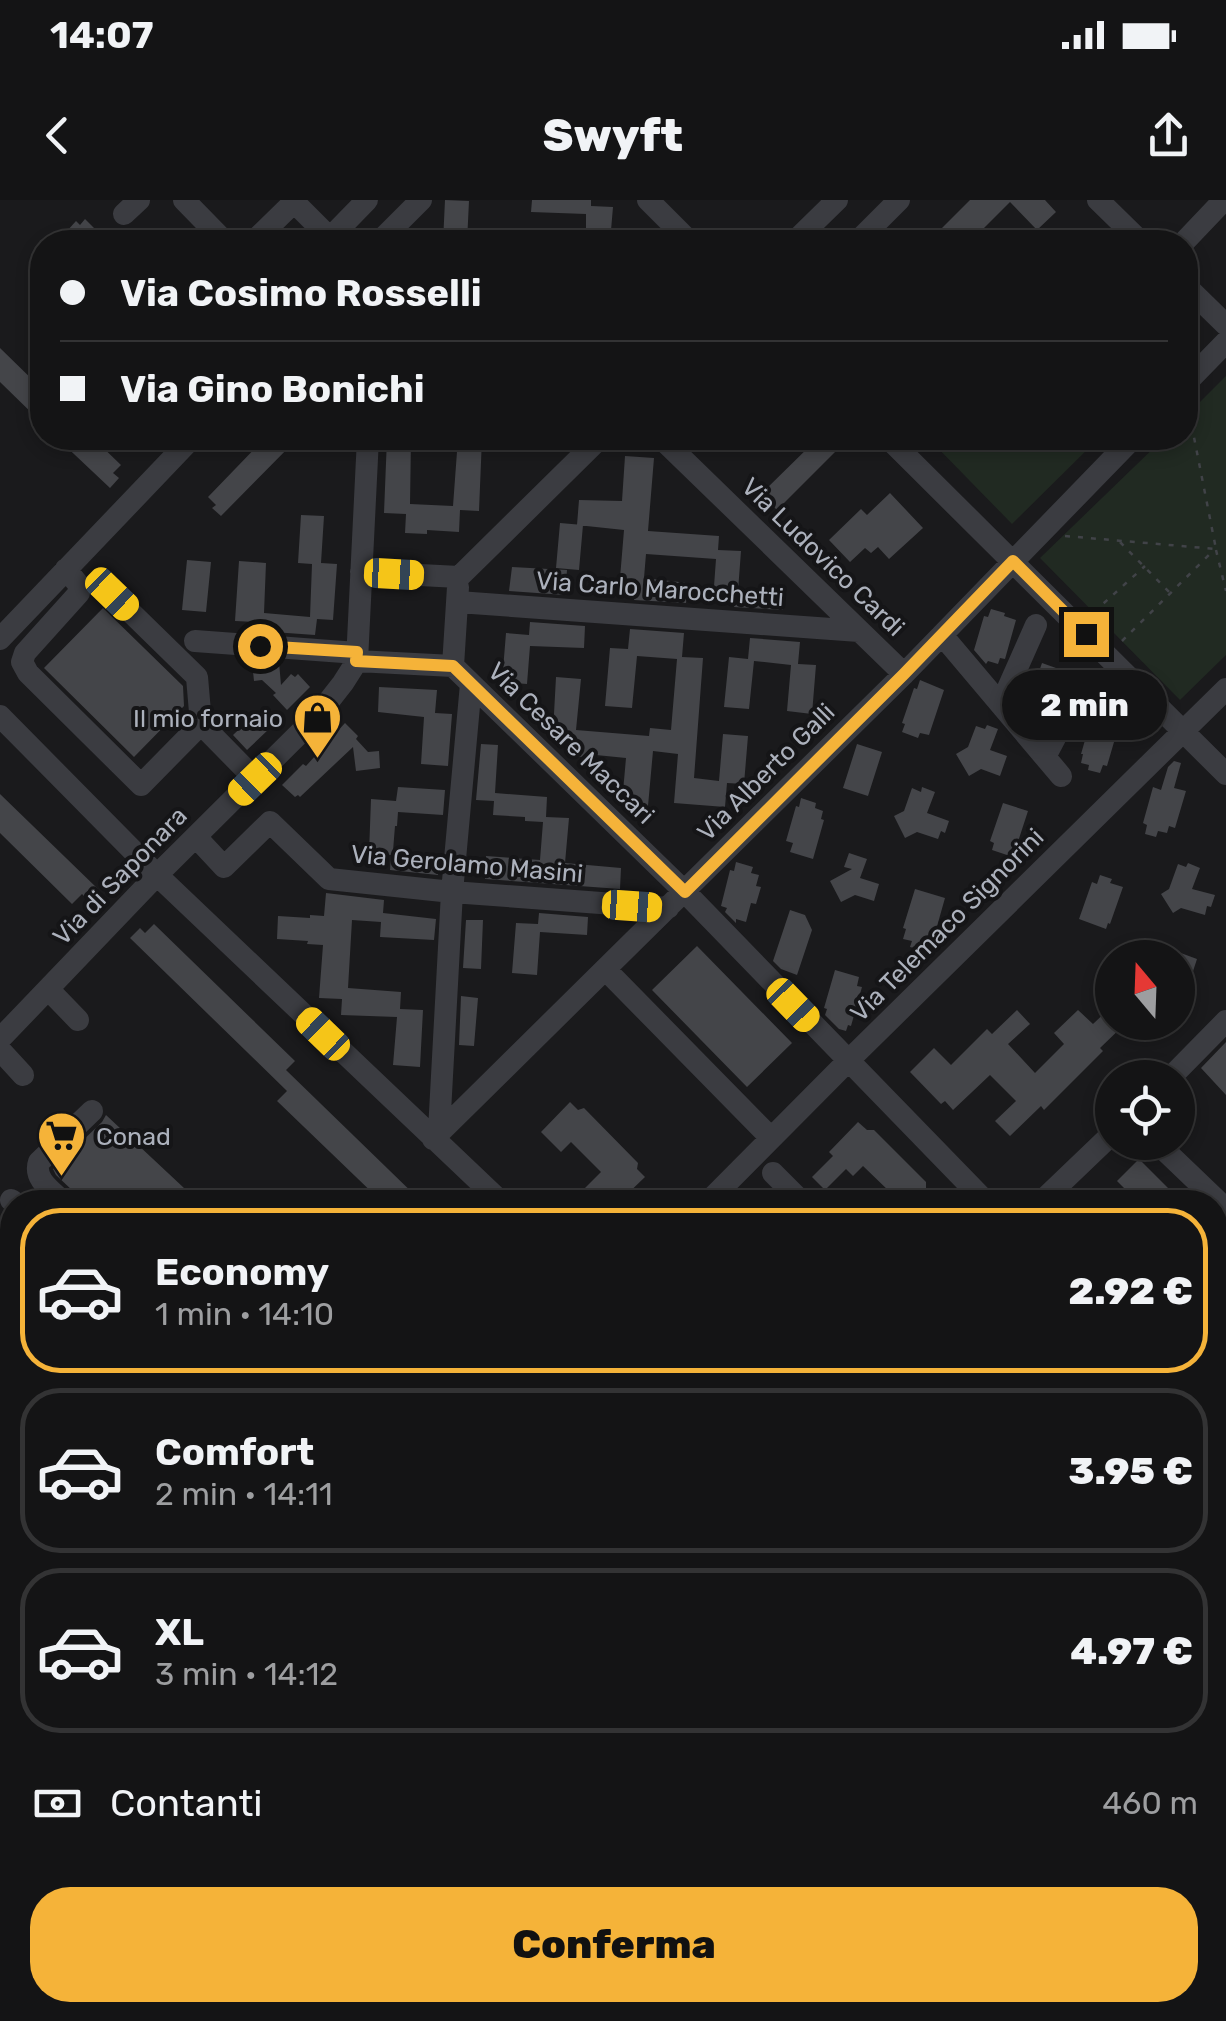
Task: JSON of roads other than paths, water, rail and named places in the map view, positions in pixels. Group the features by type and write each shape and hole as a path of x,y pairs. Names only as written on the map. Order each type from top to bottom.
{"street":[{"path":"184,200 213,230"},
{"path":"341,230 368,200"},
{"path":"391,230 421,200"},
{"path":"648,200 678,230"},
{"path":"806,230 837,200"},
{"path":"870,230 899,200"},
{"path":"1098,200 1129,230"},
{"path":"1195,230 1224,200"},
{"path":"265,230 293,201 322,230"},
{"path":"1198,298 1226,325"},
{"path":"1198,371 1226,342"},
{"path":"0,639 180,450"},
{"path":"357,657 367,450"},
{"path":"195,641 453,666 459,577 588,450"},
{"name":"Via Ludovico Cardi","path":"674,450 904,674"},
{"path":"900,450 1226,774"},
{"name":"Via Alberto Galli","path":"436,1135 904,674 1121,450"},
{"path":"66,569 78,584 79,593 25,653 22,662 28,674 141,785 201,724"},
{"path":"361,572 459,577"},
{"path":"112,594 197,677 201,724 255,779"},
{"name":"Via Carlo Marocchetti","path":"458,602 859,631"},
{"path":"1001,704 1036,625"},
{"path":"942,635 1061,776"},
{"name":"Via di Saponara","path":"0,1039 329,702 357,657"},
{"name":"Via Cesare Maccari","path":"453,666 676,900 847,1062 974,1190"},
{"path":"1045,756 1086,679"},
{"path":"436,1135 470,684"},
{"name":"Via Telemaco Signorini","path":"720,1190 1226,689"},
{"path":"0,716 157,875 436,1135 489,1190"},
{"name":"Via Gerolamo Masini","path":"196,837 224,868 270,822 328,879 452,892 676,900"},
{"path":"605,969 771,1138"},
{"path":"48,989 78,1020"},
{"path":"1188,1060 1226,1021"},
{"path":"0,1050 23,1075"},
{"path":"50,1190 40,1180 36,1169 39,1162 92,1111"},
{"path":"1054,1190 1095,1150"},
{"path":"1175,1160 1206,1190"},
{"path":"773,1173 790,1190"}],"place":[{"name":"Il mio fornaio","path":"318,760"},
{"name":"Conad","path":"61,1178"}]}
